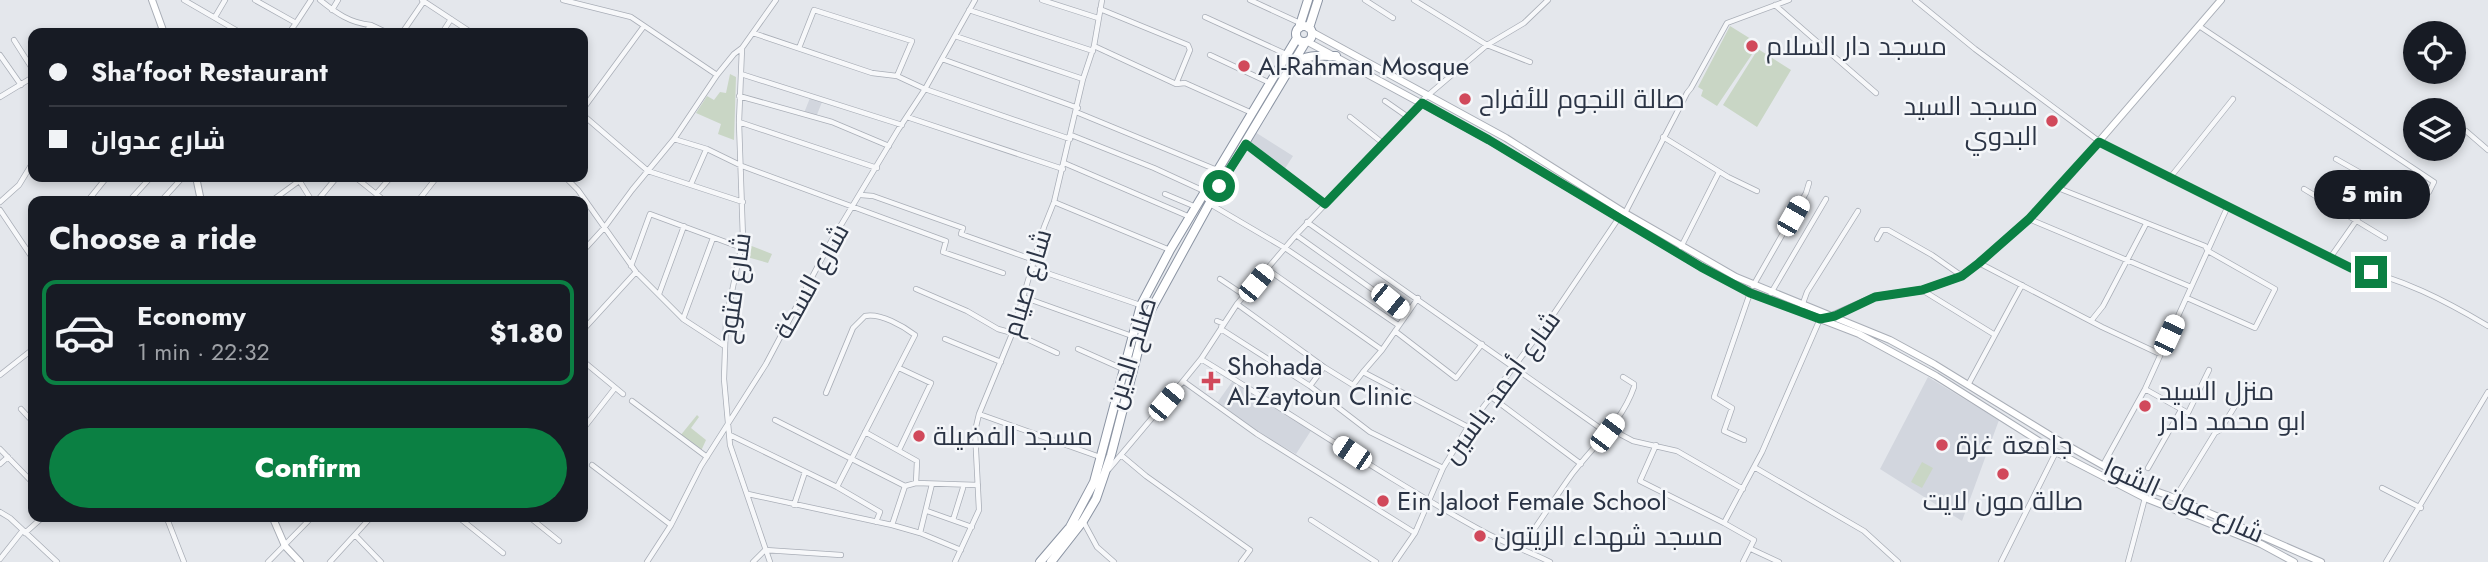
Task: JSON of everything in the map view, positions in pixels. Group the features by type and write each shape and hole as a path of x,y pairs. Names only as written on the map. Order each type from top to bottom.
{"highway":[{"path":"1305,28 1308,0"},
{"path":"1305,28 1318,0"},
{"name":"صلاح الدين","path":"1040,562 1081,510 1094,482 1141,305 1170,250 1297,37 1305,28 1312,38 1306,42 1292,65 1152,308 1096,499 1083,521 1051,562"},
{"path":"1297,37 1306,42"},
{"path":"1292,65 1303,57 1336,56"}],"main road":[{"path":"152,0 162,28"},
{"path":"1820,319 1835,316 1875,297 1922,290 1962,276 1979,263 2029,219 2058,188 2221,0"},
{"name":"شارع عون الشوا","path":"1305,28 1506,138 1751,290 1771,292 1890,340 2136,484 2175,498 2321,562"},
{"name":"شارع عون الشوا","path":"1306,42 1489,140 1677,254 1769,300 1859,334 1936,376 2056,452 2146,499 2261,544 2294,562"},
{"path":"275,522 285,545 300,562"}],"street":[{"path":"184,0 233,28"},
{"path":"215,17 225,0"},
{"path":"255,0 296,23"},
{"path":"292,28 311,0"},
{"path":"320,0 353,22 371,24 379,28"},
{"path":"332,10 338,0"},
{"path":"563,0 622,13 717,75"},
{"path":"588,246 674,139 717,75 752,35 776,0"},
{"name":"شارع السكة","path":"647,562 671,526 707,457 766,363 813,274 925,89 975,0"},
{"path":"1042,0 1098,18"},
{"name":"شارع صيام","path":"956,562 979,510 975,431 979,414 1012,334 1054,202 1093,48 1102,0"},
{"path":"1251,0 1305,28"},
{"path":"1365,0 1393,18"},
{"path":"1414,0 1487,45 1530,62"},
{"path":"1105,472 1201,359 1237,304 1307,222 1427,96 1487,45 1524,23 1548,0"},
{"name":"شارع أحمد ياسين","path":"1395,562 1415,533 1443,468 1468,427 1551,318 1625,212 1663,137 1727,23 1789,0"},
{"path":"1915,0 1975,49 2099,142 2351,268 2371,272 2446,301 2488,326"},
{"path":"405,28 423,1 464,28"},
{"path":"1774,5 1876,93"},
{"path":"1100,9 1188,45 1190,50 1176,84"},
{"path":"799,48 814,10 912,41 897,76"},
{"path":"969,10 1093,48 1176,84 1185,83 1252,114"},
{"path":"1205,17 1287,55"},
{"path":"445,28 451,19"},
{"path":"368,28 371,24"},
{"path":"588,102 644,26"},
{"path":"2199,26 2434,182 2430,192 2405,198 2336,159"},
{"path":"752,35 872,73 897,76 925,89 1154,168 1205,192"},
{"path":"955,36 1083,79"},
{"path":"14,40 28,62"},
{"name":"شارع فتوح","path":"741,48 739,122 742,248 726,320 724,379 730,445 770,562"},
{"path":"0,55 20,85"},
{"path":"1210,55 1270,84"},
{"path":"942,59 1077,110 1218,171"},
{"path":"741,74 902,125"},
{"path":"0,89 2,96 28,80"},
{"path":"739,96 832,122 890,146"},
{"path":"2169,179 2233,99"},
{"path":"1385,101 1408,117"},
{"path":"907,117 1063,166 1191,217"},
{"path":"1350,117 1384,144"},
{"path":"588,119 648,171 743,202"},
{"path":"739,122 877,168"},
{"path":"2466,131 2488,150"},
{"path":"1663,137 1757,191"},
{"path":"674,139 707,149 742,166 946,241 943,252 1003,273"},
{"path":"1246,144 1325,204"},
{"path":"691,184 707,149"},
{"path":"0,202 19,185 28,169"},
{"path":"1677,254 1720,172"},
{"path":"92,196 103,182"},
{"path":"134,196 146,182"},
{"path":"166,196 178,182"},
{"path":"278,196 294,182"},
{"path":"300,182 311,196"},
{"path":"320,196 332,182"},
{"path":"361,182 379,196"},
{"path":"376,194 387,182"},
{"path":"422,196 433,182"},
{"path":"570,182 582,196"},
{"path":"1744,440 1724,431 1732,408 1714,397 1751,290 1806,193 1809,183"},
{"path":"2330,258 2382,184"},
{"path":"2058,188 2205,246 2207,251 2276,289 2256,328 2187,298"},
{"path":"2304,189 2385,238"},
{"path":"1165,194 1196,208"},
{"path":"861,195 873,195 963,228 961,233 1034,260"},
{"path":"1769,300 1771,292 1826,199"},
{"path":"1054,202 1170,250"},
{"path":"1210,204 1285,248 1398,325"},
{"path":"588,205 636,272 683,319 724,345"},
{"path":"2103,465 2145,389 2227,208"},
{"path":"0,210 28,252"},
{"path":"1802,312 1802,304 1829,254 1858,211"},
{"path":"631,266 650,214 742,248"},
{"path":"2029,219 2191,287"},
{"path":"1307,222 1607,433 1616,432 1633,441 1677,451 1743,489"},
{"path":"2091,321 2103,306 2146,224"},
{"path":"659,294 684,226"},
{"path":"1877,239 1882,230 1888,230 1962,276"},
{"path":"1296,235 1407,314"},
{"path":"683,319 713,238"},
{"path":"1979,263 2160,354"},
{"path":"1032,268 1141,305"},
{"path":"1267,269 1382,350"},
{"path":"588,325 636,272"},
{"path":"1220,279 1244,295"},
{"path":"1968,385 2022,285"},
{"path":"916,289 1057,353"},
{"path":"1922,290 1995,335"},
{"path":"1023,297 1132,335"},
{"path":"1237,304 1353,385 1382,350 1418,298"},
{"path":"826,393 853,328 865,316 877,317 915,335 837,487"},
{"path":"1724,523 1754,467 1820,319"},
{"path":"1217,321 1222,323 1221,328"},
{"path":"1221,328 1310,386 1370,432 1443,468"},
{"path":"1395,331 1456,378 1482,344"},
{"path":"945,339 1001,362"},
{"path":"1077,349 1123,369"},
{"path":"0,375 28,353"},
{"path":"1201,359 1484,533 1550,562"},
{"path":"588,365 623,394"},
{"path":"1310,386 1324,367"},
{"path":"899,368 931,383 899,450"},
{"path":"2145,389 2188,413 2209,370"},
{"path":"1363,372 1468,427"},
{"path":"1520,549 1623,410 1634,387 1634,384 1623,377"},
{"path":"1183,381 1268,441 1415,533"},
{"path":"2175,498 2214,433 2220,430 2247,387"},
{"path":"588,423 615,388"},
{"path":"2386,562 2421,508 2488,392"},
{"path":"1490,396 1581,464"},
{"path":"632,401 707,457"},
{"path":"21,409 28,417"},
{"path":"2148,468 2181,410"},
{"path":"979,414 1101,457"},
{"path":"775,420 905,486 916,483 978,485"},
{"path":"865,432 917,461 916,483"},
{"path":"730,435 837,487 880,512 876,522"},
{"path":"1656,445 1640,481 1754,539 1743,562"},
{"path":"0,449 28,478"},
{"path":"2001,562 2056,452"},
{"path":"1121,455 1250,550 1241,562"},
{"path":"0,464 8,457"},
{"path":"592,465 671,526"},
{"path":"1754,467 1864,531 1898,562"},
{"path":"794,505 805,472"},
{"path":"920,533 932,484"},
{"path":"892,525 905,486"},
{"path":"953,520 963,488"},
{"path":"2382,488 2421,508"},
{"path":"747,494 892,525 961,550"},
{"path":"2128,562 2146,499"},
{"path":"927,511 972,527"},
{"path":"0,512 57,562"},
{"path":"1311,520 1376,562"},
{"path":"1083,521 1097,547 1114,562"},
{"path":"0,559 36,522"},
{"path":"168,522 184,562"},
{"path":"268,562 307,522"},
{"path":"330,562 367,522"},
{"path":"464,522 503,554"},
{"path":"535,522 559,541"},
{"path":"356,536 381,562"},
{"path":"1751,548 1779,562"},
{"path":"753,562 765,550 841,555"}],"shaded area":[{"path":"810,98 822,102 816,117 804,113"},
{"path":"1255,132 1293,156 1284,170 1247,146"},
{"name":"جامعة غزة","path":"1928,377 1999,420 1962,521 1880,469"},
{"path":"1234,379 1312,429 1296,454 1256,431 1217,403"}],"green space":[{"path":"1730,26 1759,44 1717,106 1701,96 1703,90 1698,87"},
{"path":"1758,49 1791,70 1757,127 1723,105"},
{"path":"730,74 736,77 734,140 718,134 721,124 696,113 707,96 714,100 720,92 726,93"},
{"path":"749,245 772,254 768,263 747,257"},
{"path":"697,415 699,417 691,428 706,440 701,451 680,436"},
{"path":"1922,462 1933,468 1922,488 1911,482"}],"place":[{"name":"مسجد دار السلام","path":"1752,46"},
{"name":"Al-Rahman Mosque","path":"1244,66"},
{"name":"صالة النجوم للأفراح","path":"1465,99"},
{"name":"مسجد السيد البدوي","path":"2052,121"},
{"name":"Shohada Al-Zaytoun Clinic","path":"1211,381"},
{"name":"منزل السيد ابو محمد دادر","path":"2145,406"},
{"name":"مسجد الفضيلة","path":"919,436"},
{"name":"جامعة غزة","path":"1942,445"},
{"name":"صالة مون لايت","path":"2003,474"},
{"name":"Ein Jaloot Female School","path":"1383,501"},
{"name":"مسجد شهداء الزيتون","path":"1480,536"}],"route":[{"path":"1219,186 1246,144 1325,204 1422,103 1489,140 1677,254 1750,293 1820,319 1835,316 1875,297 1922,290 1962,276 2029,219 2099,142 2351,268 2371,272"}]}
